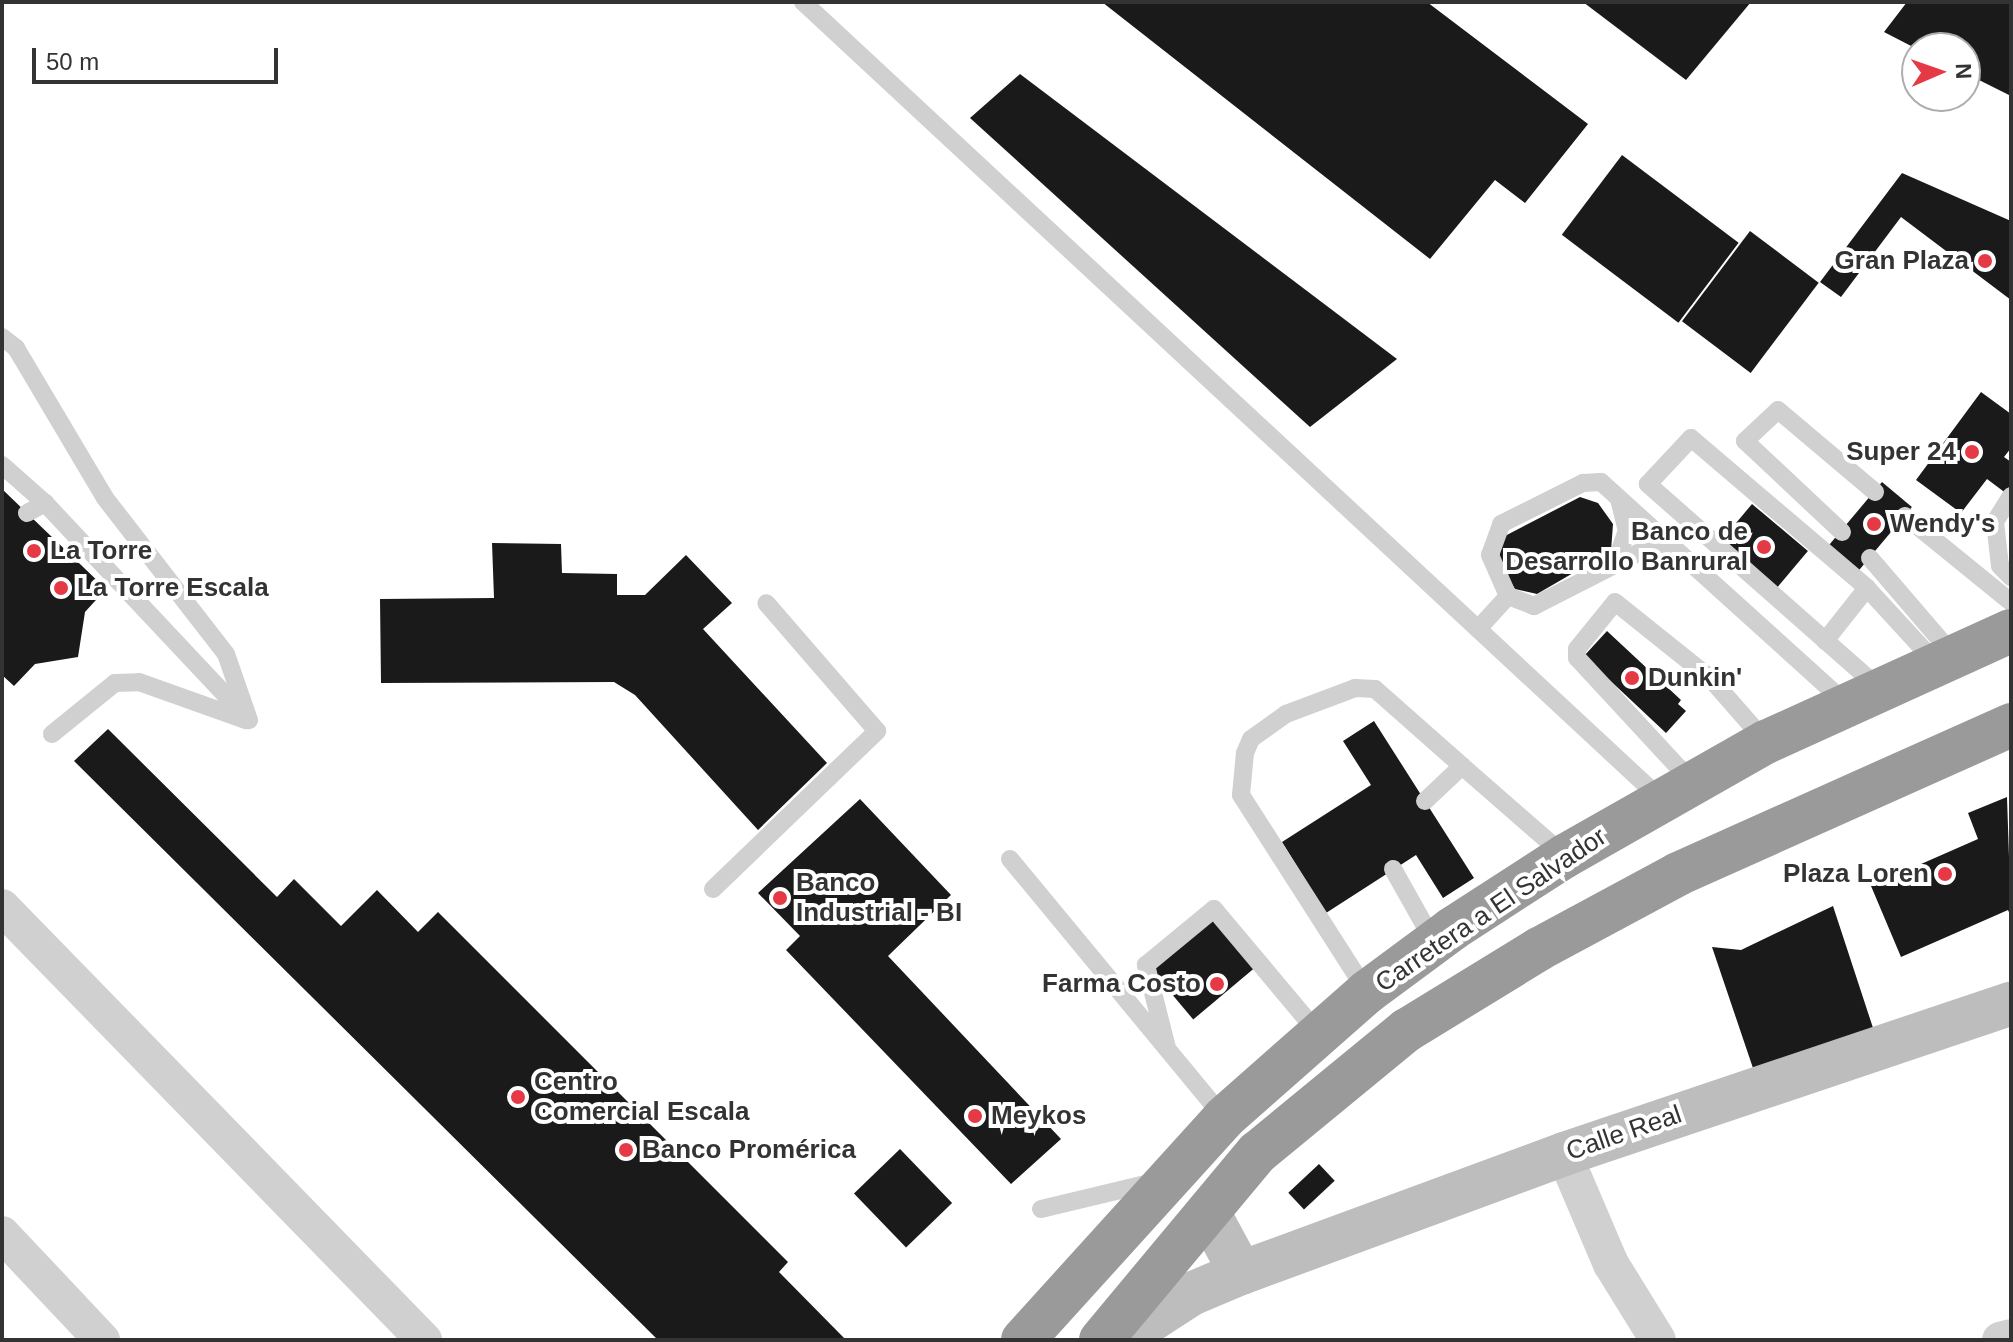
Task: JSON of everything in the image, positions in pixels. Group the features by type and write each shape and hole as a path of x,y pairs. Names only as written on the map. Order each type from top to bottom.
{"highway":[{"name":"Carretera a El Salvador","path":"1023,1340 1224,1118 1318,1033 1434,942 1565,856 1766,742 1862,695 2011,631"},
{"name":"Carretera a El Salvador","path":"1101,1340 1257,1153 1407,1030 1525,957 1678,874 2011,725"}],"main road":[{"name":"Calle Real","path":"1120,1340 1191,1294 1241,1273 1564,1154 2011,1004"},
{"path":"1208,1212 1241,1273"}],"street":[{"path":"2,907 424,1340"},
{"path":"1564,1154 1604,1250 1658,1340"},
{"path":"2,1234 102,1340"},
{"path":"2000,1340 2011,1337"}],"lane":[{"path":"803,2 1662,800"},
{"path":"2,337 16,348 105,498 226,654 249,720"},
{"path":"1842,532 1745,441 1778,410 1875,492"},
{"path":"1862,695 1825,641 1648,484 1691,438 1867,588 1946,661"},
{"path":"2,465 45,503 249,720"},
{"path":"1670,549 1638,553 1534,606 1508,596 1490,555 1501,524 1583,483 1601,482 1616,493 1670,549 1862,695"},
{"path":"1615,565 1627,531 1616,493"},
{"path":"2011,496 1995,522 2000,566 2011,577"},
{"path":"27,513 45,503"},
{"path":"1905,516 2011,602"},
{"path":"1870,558 1946,661"},
{"path":"1825,641 1867,588"},
{"path":"1478,629 1508,596"},
{"path":"1700,780 1679,768 1581,666 1577,649 1615,602 1710,678 1766,742"},
{"path":"713,889 877,731 766,603"},
{"path":"52,734 115,683 139,682 249,720"},
{"path":"1367,992 1247,806 1240,781 1245,753 1251,739 1286,714 1355,688 1375,689 1565,856"},
{"path":"1425,801 1462,766"},
{"path":"1010,859 1224,1118"},
{"path":"1393,869 1434,942"},
{"path":"1167,1048 1146,965 1214,909 1318,1033"},
{"path":"1041,1209 1165,1180"}],"building":[{"path":"1102,2 1427,2 1588,124 1525,203 1495,180 1430,259"},
{"path":"1583,2 1751,2 1686,80"},
{"path":"1907,2 2011,2 2011,96 1981,81 1981,32 1901,32 1901,41 1884,32"},
{"path":"1020,74 1397,359 1310,427 970,118"},
{"path":"1622,155 1739,243 1678,323 1562,235"},
{"name":"Gran Plaza","path":"1902,173 2011,221 2011,300 1901,217 1841,297 1820,282"},
{"path":"1750,231 1819,283 1751,373 1682,321"},
{"name":"Super 24","path":"1981,392 2011,414 2011,448 2004,457 2011,462 2011,497 1987,479 1961,513 1916,480"},
{"name":"Wendy's","path":"1882,482 1912,507 1859,571 1829,546"},
{"name":"La Torre","path":"2,489 106,589 85,612 78,657 35,664 14,686 2,675"},
{"path":"1580,497 1598,503 1613,524 1611,551 1537,594 1515,589 1498,562 1503,537"},
{"name":"Banco de Desarrollo Banrural","path":"1752,504 1808,551 1775,590 1719,543"},
{"path":"492,543 561,544 562,573 617,574 617,595 645,595 686,555 732,603 703,629 827,763 758,830 635,695 614,682 381,683 380,599 494,598"},
{"name":"Dunkin'","path":"1607,631 1681,700 1678,704 1686,711 1666,733 1584,656"},
{"path":"1374,721 1474,878 1443,898 1416,855 1326,913 1282,842 1371,785 1343,741"},
{"name":"Centro Comercial Escala","path":"108,729 277,897 294,879 341,926 377,890 418,932 438,912 788,1262 779,1272 846,1340 658,1340 74,761"},
{"name":"Plaza Loren","path":"2007,797 2011,917 2008,910 1901,957 1871,886 1978,839 1968,813"},
{"path":"860,799 951,895 888,956 1061,1139 1011,1184 786,950 800,936 758,893"},
{"path":"1833,906 1876,1037 1756,1077 1712,947 1741,950"},
{"path":"1214,912 1258,965 1193,1019 1149,967"},
{"path":"900,1149 952,1203 906,1247 854,1193"},
{"path":"1319,1164 1335,1181 1304,1209 1288,1193"}],"place":[{"name":"Gran Plaza","path":"1985,261"},
{"name":"Super 24","path":"1972,452"},
{"name":"Wendy's","path":"1874,524"},
{"name":"Banco de Desarrollo Banrural","path":"1764,547"},
{"name":"La Torre","path":"34,551"},
{"name":"La Torre Escala","path":"61,588"},
{"name":"Dunkin'","path":"1632,678"},
{"name":"Plaza Loren","path":"1945,874"},
{"name":"Banco Industrial - BI","path":"780,898"},
{"name":"Farma Costo","path":"1217,984"},
{"name":"Centro Comercial Escala","path":"518,1097"},
{"name":"Meykos","path":"975,1116"},
{"name":"Banco Promérica","path":"626,1150"}]}
